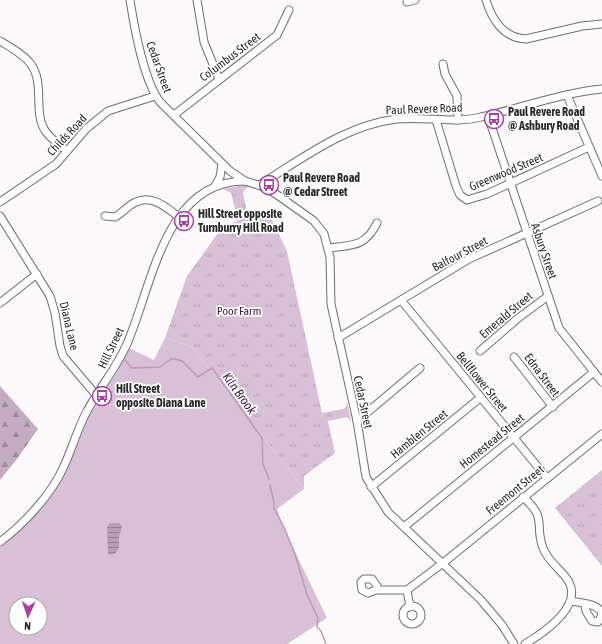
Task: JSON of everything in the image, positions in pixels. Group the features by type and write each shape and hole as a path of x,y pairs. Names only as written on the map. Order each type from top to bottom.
{"street":[{"name":"Cedar Street","path":"130,0 138,40 155,96 222,164 245,181 258,185 274,193 314,221 326,237 329,248 331,304 357,421 366,477 388,512 481,600 502,624 514,644"},
{"path":"197,0 204,42 219,79"},
{"path":"407,2 415,0"},
{"path":"486,0 497,23 503,30 517,38 526,38 570,28 602,24"},
{"name":"Columbus Street","path":"174,115 277,35 290,10"},
{"path":"0,42 31,64 39,88 41,120 45,131 67,151"},
{"path":"443,64 445,74 457,96 458,120"},
{"name":"Paul Revere Road","path":"258,185 333,140 359,127 399,119 458,120 488,116 567,95 602,89"},
{"path":"567,95 602,176"},
{"name":"Childs Road","path":"0,202 56,164 86,128 108,111 155,96"},
{"name":"Asbury Street","path":"488,116 526,234 559,328 602,382"},
{"name":"Greenwood Street","path":"436,120 460,195 467,200 471,200 589,147"},
{"path":"215,186 220,177 222,164"},
{"name":"Hill Street","path":"0,542 37,506 54,486 64,467 81,421 126,346 163,244 179,217 196,200 215,186 245,181"},
{"path":"105,216 115,217 136,201 145,199 160,203 179,217"},
{"name":"Balfour Street","path":"338,338 469,259 598,201"},
{"name":"Diana Lane","path":"0,216 37,274 52,302 63,356 97,396"},
{"path":"329,248 354,245 362,242 371,235 376,223"},
{"path":"0,303 37,274"},
{"name":"Emerald Street","path":"480,351 517,319 548,296"},
{"name":"Bellflower Street","path":"401,300 547,478"},
{"name":"Edna Street","path":"514,357 552,407"},
{"path":"357,421 420,368"},
{"name":"Homestead Street","path":"404,527 594,372"},
{"name":"Hamblen Street","path":"371,487 480,398"},
{"name":"Freemont Street","path":"407,590 443,563 602,434"},
{"path":"523,497 532,505 539,518 542,546 545,554 569,582 571,592 571,601 567,609 550,626 525,644"},
{"path":"376,590 407,590 410,607"},
{"path":"571,601 585,604 600,609 602,614 598,622 592,621 586,611 585,604"}],"green space":[{"name":"Poor Farm","path":"238,186 250,186 246,188 243,193 249,220 270,216 287,251 322,413 343,409 346,407 347,402 351,421 347,417 328,421 335,453 304,476 304,489 192,347 165,338 187,276 224,225 238,221 231,193 223,189"},
{"path":"165,338 192,347 304,489 277,509 285,531 327,618 287,644 0,644 0,545 16,532 69,460 89,416 115,375 129,348 154,360"},
{"path":"0,386 38,429 0,480"},
{"path":"602,470 602,566 555,508"}],"shaded area":[{"path":"110,523 119,523 122,526 119,537 119,548 115,554 110,555 108,554 107,527"}],"waterway":[{"name":"Kiln Brook","path":"125,360 132,368 160,367 171,359 175,359 182,361 198,377 212,368 262,438 263,464 269,479"},
{"name":"Kiln Brook","path":"270,485 274,509 283,525 295,554 307,595 318,618 317,627 321,631 326,644"}],"place":[{"name":"Paul Revere Road @ Ashbury Road","path":"494,119"},
{"name":"Paul Revere Road @ Cedar Street","path":"269,185"},
{"name":"Hill Street opposite Turnburry Hill Road","path":"184,221"},
{"name":"Hill Street opposite Diana Lane","path":"102,396"}]}
